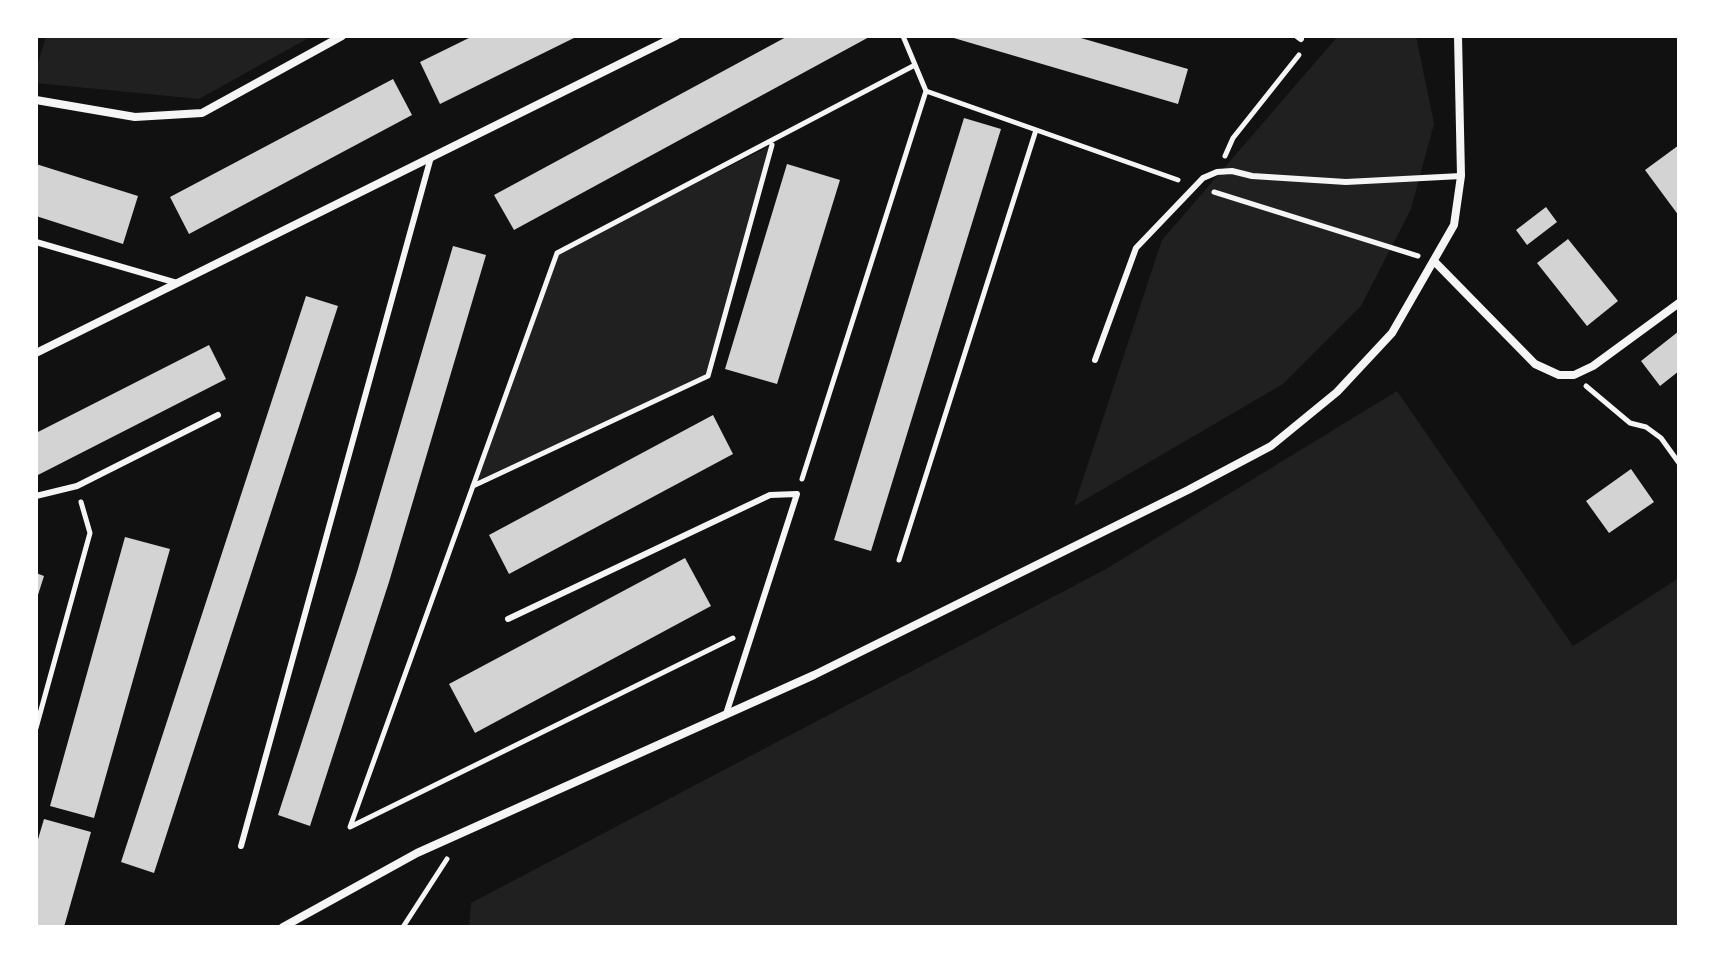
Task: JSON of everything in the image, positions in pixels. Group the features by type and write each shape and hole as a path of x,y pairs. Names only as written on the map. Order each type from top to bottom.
{"street":[{"path":"36,100 135,117 202,113 342,36"},
{"path":"36,353 676,36"},
{"path":"283,927 417,853 814,675 1271,446 1337,392 1392,333 1454,225 1461,176 1458,36"},
{"path":"1434,261 1535,364 1559,375 1574,375 1593,366 1679,303"}],"lane":[{"path":"241,846 431,157"},
{"path":"1095,360 1136,248 1194,186 1217,172 1346,182 1461,176"},
{"path":"36,242 177,283"},
{"path":"36,496 77,486 218,415"},
{"path":"508,619 770,495 797,494 726,714"}],"path":[{"path":"797,494 926,91 903,36"},
{"path":"1217,172 1233,138 1299,59 1299,38"},
{"path":"753,628 350,827 557,253 915,65"},
{"path":"899,560 1036,130"},
{"path":"472,487 708,376 772,145"},
{"path":"1574,375 1630,423 1646,427 1661,438 1679,463"},
{"path":"36,728 90,533 77,486"},
{"path":"403,927 465,832"}],"shaded area":[{"path":"46,36 312,36 199,99 36,83 36,70"},
{"path":"1338,36 1416,36 1434,124 1411,209 1361,306 1283,384 1074,506 1162,240"},
{"path":"772,145 708,376 472,487 557,253"},
{"path":"1397,391 1573,646 1679,578 1679,927 469,927 471,903 1106,569"}],"building":[{"path":"473,36 578,36 440,104 420,62"},
{"path":"788,36 871,36 514,230 494,195"},
{"path":"947,36 1074,36 1188,69 1178,104"},
{"path":"393,79 412,115 189,234 170,197"},
{"path":"964,118 1001,129 871,551 834,540"},
{"path":"1679,145 1679,216 1645,170"},
{"path":"36,164 138,196 123,244 36,216"},
{"path":"787,164 840,180 777,384 725,369"},
{"path":"1546,207 1557,222 1527,245 1516,230"},
{"path":"1568,239 1618,301 1587,326 1537,263"},
{"path":"453,246 486,255 389,582 310,826 278,815 357,572"},
{"path":"306,296 338,306 154,873 121,862"},
{"path":"1679,331 1679,371 1660,386 1641,361"},
{"path":"209,345 226,379 36,476 36,433"},
{"path":"713,415 733,454 509,574 489,535"},
{"path":"1631,469 1654,502 1609,533 1586,501"},
{"path":"125,537 170,549 94,818 50,806"},
{"path":"685,558 711,606 475,733 449,684"},
{"path":"36,573 44,576 37,598 36,598"},
{"path":"44,819 91,832 64,927 36,927 36,846"}]}
